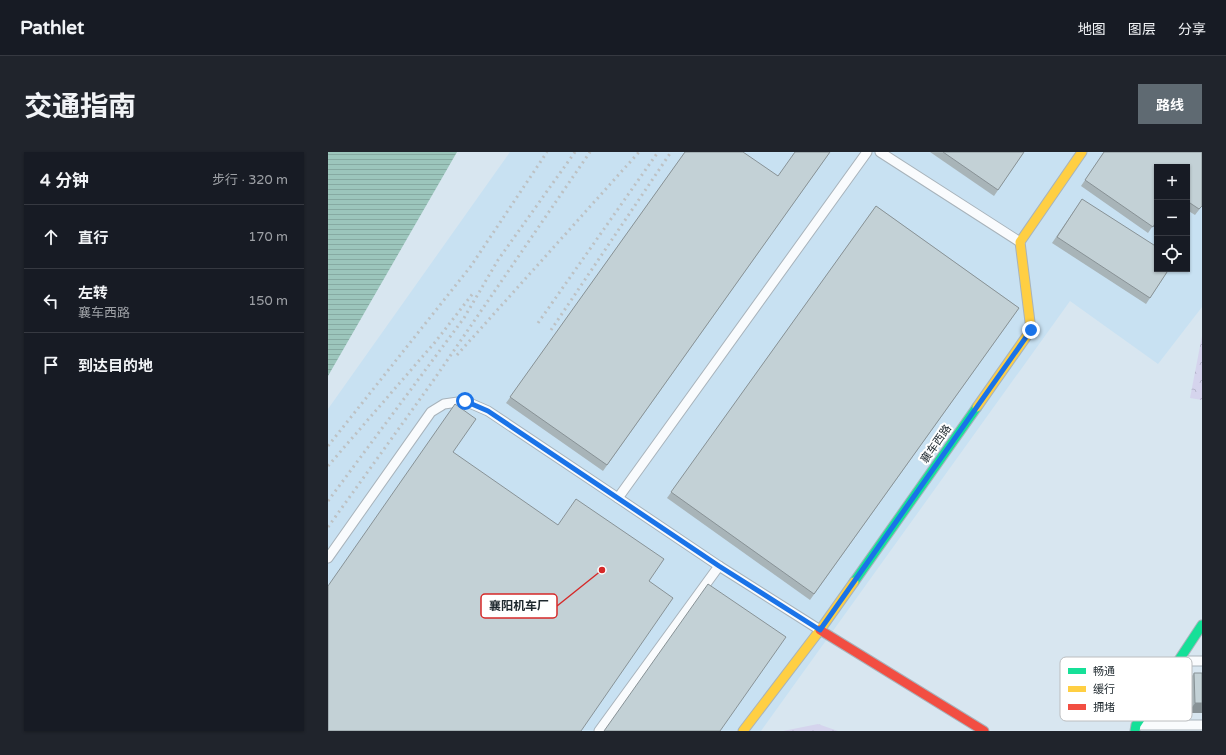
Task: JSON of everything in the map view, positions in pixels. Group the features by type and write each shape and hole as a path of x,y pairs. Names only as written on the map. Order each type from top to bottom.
{"street":[{"path":"1020,242 1082,152"},
{"name":"襄车西路","path":"743,731 820,630 1031,330 1020,242"},
{"path":"1181,657 1202,625"},
{"path":"820,630 984,731"}],"lane":[{"path":"618,498 867,152"},
{"path":"880,152 1020,242"},
{"path":"328,558 431,412 444,404 465,401 488,411 719,566 820,630"},
{"path":"598,731 719,566"},
{"path":"1135,728 1202,725"}],"shaded area":[{"path":"328,152 457,152 328,376"},
{"path":"510,152 1202,152 1202,307 1158,364 1070,301 761,731 328,731 328,409"}],"green space":[{"path":"1202,336 1202,400 1190,398"},
{"path":"818,724 838,731 783,731"}],"building":[{"path":"685,152 743,152 778,176 795,152 830,152 607,465 510,397"},
{"path":"943,152 1024,152 998,190"},
{"path":"1104,152 1202,152 1202,206 1199,209 1190,203 1190,164 1154,164 1153,227 1085,180"},
{"path":"1082,199 1154,245 1154,272 1167,272 1150,298 1057,237"},
{"path":"876,206 1019,308 814,594 671,492"},
{"path":"455,404 476,419 453,452 558,525 576,499 664,559 649,581 673,598 581,731 328,731 328,586"},
{"path":"708,584 786,637 720,731 604,731"},
{"path":"1194,673 1202,673 1202,703 1195,703"}],"railway":[{"path":"328,446 471,266 547,152"},
{"path":"328,501 464,318 498,260 575,152"},
{"path":"328,527 433,381 590,152"},
{"path":"457,355 639,152"},
{"path":"538,323 658,152"},
{"path":"551,330 671,152"},
{"path":"328,466 436,341 474,292"}],"traffic: fast":[{"path":"854,582 977,407"},
{"path":"1181,657 1202,625"},
{"path":"1135,731 1139,721"}],"traffic: slow":[{"path":"977,407 1031,330 1020,242 1082,152"},
{"path":"743,731 820,630 854,582"}],"traffic: jam":[{"path":"820,630 984,731"}],"place":[{"name":"襄阳机车厂","path":"602,570"}],"route":[{"path":"465,401 488,411 719,566 820,630 1031,330"}]}
